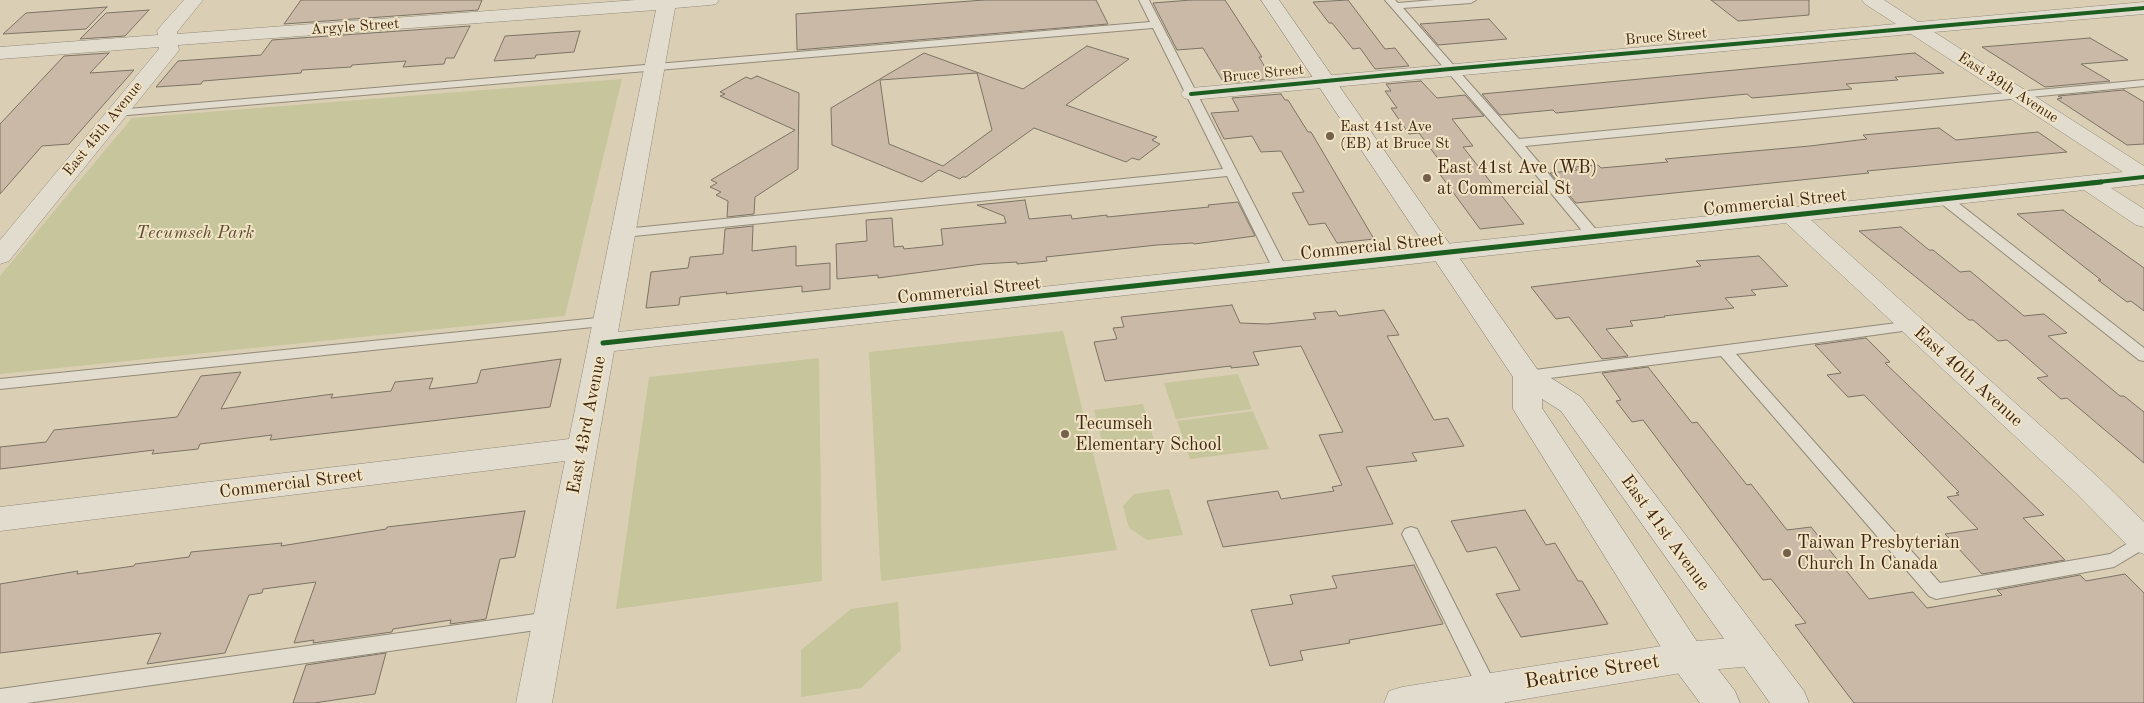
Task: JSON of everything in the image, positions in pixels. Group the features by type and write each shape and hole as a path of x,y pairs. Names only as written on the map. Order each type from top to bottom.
{"street":[{"name":"East 45th Avenue","path":"0,256 169,50 167,31 194,0"},
{"name":"Argyle Street","path":"0,53 710,0"},
{"name":"East 41st Avenue","path":"1270,0 1527,376 1571,404 1791,703"},
{"name":"East 39th Avenue","path":"1871,0 2144,176"},
{"name":"East 43rd Avenue","path":"534,703 666,2"},
{"name":"Bruce Street","path":"1191,94 1450,69 2144,8"},
{"path":"0,74 23,51"},
{"name":"Commercial Street","path":"605,333 1281,271 2144,176"},
{"path":"2088,183 2144,220"},
{"name":"East 40th Avenue","path":"1791,215 2080,478 2143,541"},
{"path":"1527,376 1528,409 1687,657 1722,703"},
{"name":"Commercial Street","path":"0,519 582,448"},
{"name":"Beatrice Street","path":"1402,703 1492,696 1687,657 1752,651"}],"lane":[{"path":"1144,0 1281,271"},
{"path":"1393,3 1471,0"},
{"path":"1393,3 1516,143 1594,236"},
{"path":"116,113 1157,25"},
{"path":"1516,143 2144,83"},
{"path":"624,233 1231,172"},
{"path":"1943,198 2144,356"},
{"path":"1527,376 1912,326"},
{"path":"0,384 605,333"},
{"path":"1725,351 1936,590 2114,560 2143,541"},
{"path":"1410,534 1492,696"},
{"path":"0,698 550,620"}],"green space":[{"name":"Tecumseh Park","path":"622,79 565,316 0,374 0,276 132,118"},
{"path":"1063,331 1117,550 881,581 869,352"},
{"path":"819,358 822,581 616,609 649,377"},
{"path":"1238,374 1252,409 1176,419 1164,383"},
{"path":"1143,404 1154,440 1103,446 1094,410"},
{"path":"1253,411 1269,449 1190,459 1177,421"},
{"path":"1169,489 1183,535 1147,540 1129,528 1123,506 1134,494"},
{"path":"898,602 901,650 861,688 801,697 801,650 851,609"}],"building":[{"path":"301,0 482,0 478,10 284,24"},
{"path":"984,0 1096,0 1108,24 797,50 796,14"},
{"path":"1225,0 1262,57 1259,57 1272,79 1224,83 1203,48 1177,50 1153,3"},
{"path":"1348,0 1385,49 1395,48 1409,66 1375,69 1360,48 1353,49 1313,2"},
{"path":"1711,0 1809,0 1809,15 1738,21"},
{"path":"107,7 86,29 3,34 26,13"},
{"path":"149,10 125,36 80,39 106,13"},
{"path":"1489,19 1507,39 1438,45 1420,24"},
{"path":"470,26 454,58 446,58 444,64 403,67 406,61 352,65 351,67 302,70 301,73 156,87 178,61 261,55 272,40"},
{"path":"580,31 574,52 536,55 535,58 494,61 505,36"},
{"path":"2090,38 2128,60 2081,64 2110,81 2045,87 1982,47"},
{"path":"1087,46 1129,59 1066,105 1157,137 1152,140 1160,144 1139,160 1132,158 1126,162 1034,128 966,177 960,179 939,170 922,182 832,145 831,108 924,53 1023,89","holes":["977,73 992,130 943,166 889,144 880,80"]},
{"path":"109,53 90,73 134,70 69,144 42,146 0,194 0,124 64,56"},
{"path":"1915,53 1944,73 1895,77 1898,80 1846,84 1852,89 1752,98 1747,94 1556,113 1553,110 1500,115 1482,94"},
{"path":"757,76 799,93 798,169 755,197 754,214 727,217 728,201 716,195 721,192 710,187 717,183 711,180 795,130 720,96 725,94 720,92 746,77 751,79"},
{"path":"1421,81 1437,98 1465,95 1484,116 1452,119 1473,146 1463,147 1524,224 1480,229 1439,173 1448,172 1419,133 1409,134 1391,108 1397,108 1385,91 1391,91 1386,84"},
{"path":"2124,90 2144,102 2144,144 2127,145 2057,99 2062,98 2058,96"},
{"path":"1281,94 1285,100 1288,100 1308,132 1311,132 1374,239 1337,243 1325,223 1309,225 1292,193 1304,192 1281,151 1261,152 1252,136 1224,139 1211,113 1239,111 1232,98"},
{"path":"1939,128 1956,140 2038,132 2067,152 1867,171 1869,173 1576,203 1550,173 1577,170 1574,167 1598,165 1601,168 1668,162 1665,159 1810,146 1867,139 1863,135"},
{"path":"1025,200 1029,219 1071,215 1072,219 1107,215 1107,217 1209,207 1208,205 1238,202 1255,236 1194,244 1157,245 1046,257 1047,261 1017,264 1017,262 982,264 878,278 878,275 837,279 836,244 867,241 866,220 892,218 894,247 903,246 904,249 943,245 941,229 1006,223 1004,216 977,205"},
{"path":"2063,210 2144,268 2144,311 2131,301 2127,302 2098,280 2101,280 2017,214"},
{"path":"753,226 752,251 796,246 796,266 830,263 830,289 802,292 802,286 726,294 727,292 680,297 679,305 646,308 651,272 688,268 690,257 723,254 725,229"},
{"path":"1901,227 1960,272 1970,271 2024,316 2044,314 2067,333 2048,336 2120,396 2124,396 2144,412 2144,463 2067,398 2061,399 2037,378 2048,376 2007,340 1998,341 1973,320 1969,320 1859,231"},
{"path":"1759,256 1788,286 1751,290 1756,295 1725,298 1734,308 1630,321 1633,326 1606,329 1628,356 1602,359 1569,317 1556,319 1531,287 1701,266 1696,261"},
{"path":"1232,305 1240,323 1267,324 1316,319 1313,313 1336,311 1339,316 1384,310 1399,335 1387,336 1434,420 1448,418 1464,446 1412,453 1417,461 1366,467 1393,524 1223,547 1207,501 1278,491 1281,499 1334,491 1332,487 1342,485 1319,435 1343,432 1301,346 1253,352 1259,365 1231,368 1231,366 1105,381 1094,342 1117,339 1113,328 1124,327 1121,317"},
{"path":"1866,338 1890,362 1885,363 2044,515 2023,518 2065,560 1982,574 1945,534 1978,529 1947,497 1959,495 1956,493 1959,492 1864,395 1848,397 1827,375 1841,373 1815,345"},
{"path":"561,359 550,407 270,440 272,435 200,444 198,449 152,454 154,450 0,469 0,447 46,442 54,430 177,417 201,376 241,372 221,409 333,394 331,398 391,391 395,382 433,378 429,389 477,383 481,370"},
{"path":"1648,367 1692,423 1697,422 1747,485 1751,484 1787,530 1811,527 1869,599 1913,592 1927,608 2002,595 1997,590 2080,575 2086,581 2125,574 2144,593 2144,703 1854,703 1795,625 1806,623 1771,579 1763,580 1643,420 1632,422 1616,401 1621,400 1602,373"},
{"path":"1525,510 1546,545 1555,543 1578,581 1582,581 1608,624 1521,637 1496,594 1520,590 1496,547 1467,552 1451,521"},
{"path":"525,511 515,557 500,559 486,619 450,624 451,620 393,629 392,632 313,643 314,640 294,643 316,582 263,589 262,593 249,595 225,653 147,664 161,633 0,653 0,584 78,571 77,574 189,557 191,552 282,543 281,546 386,529 387,527"},
{"path":"1414,565 1443,624 1349,640 1350,643 1300,651 1303,660 1270,666 1251,610 1293,604 1290,595 1337,588 1332,576"},
{"path":"386,653 375,694 314,703 293,703 306,665"}],"cycle path":[{"path":"1191,94 1450,69 2144,8"},
{"path":"603,343 2144,177"}],"place":[{"name":"East 41st Ave (EB) at Bruce St","path":"1330,136"},
{"name":"East 41st Ave (WB) at Commercial St","path":"1427,178"},
{"name":"Tecumseh Elementary School","path":"1065,434"},
{"name":"Taiwan Presbyterian Church In Canada","path":"1787,553"}]}
